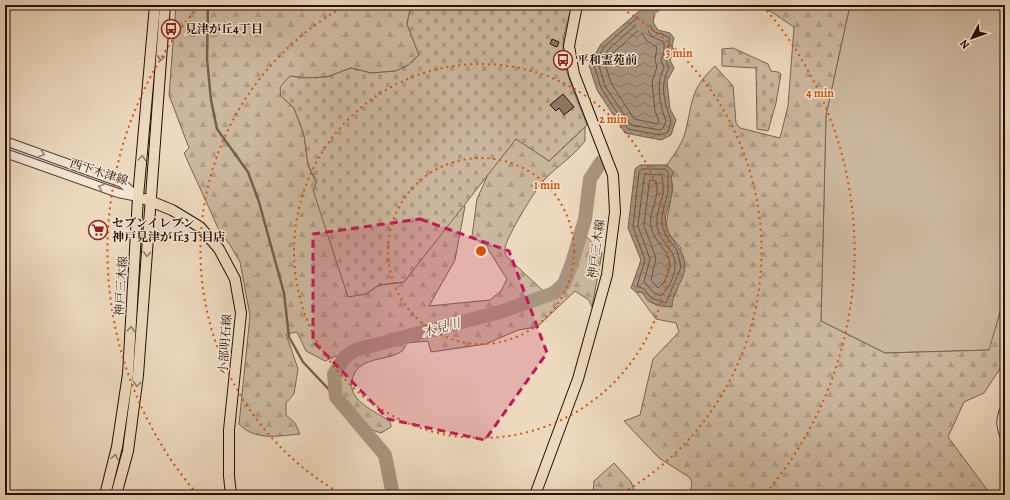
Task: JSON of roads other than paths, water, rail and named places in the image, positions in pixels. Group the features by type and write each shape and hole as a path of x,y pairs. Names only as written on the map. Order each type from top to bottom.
{"main road":[{"name":"神戸三木線","path":"105,495 117,447 128,374 138,197 155,5"},
{"name":"神戸三木線","path":"116,495 128,451 135,402 165,5"},
{"name":"神戸三木線","path":"535,495 578,379 608,275 615,212 613,175 574,74 569,46 577,5"},
{"name":"小部明石線","path":"138,197 172,210 200,227 219,249 235,279 241,314 229,430 229,476 231,495"}],"street":[{"name":"西下木津線","path":"5,141 122,183 138,197"},
{"name":"西下木津線","path":"5,153 118,193 138,197"},
{"path":"1005,407 1000,426 1005,439"}],"water":[{"path":"645,6 655,14 653,22 658,30 670,33 674,38 672,46 675,52 670,60 674,68 667,81 670,109 676,120 671,135 661,140 625,133 597,90 589,65 601,44"},
{"path":"640,165 667,165 674,172 671,179 671,196 665,221 670,236 683,255 685,267 683,277 674,296 672,307 654,304 642,292 636,292 631,288 641,260 628,228 635,169"}],"waterway":[{"path":"208,5 207,59 211,100 217,129 248,172 259,202 284,293 289,337 303,362 336,397"},
{"name":"木見川","path":"643,26 647,11 656,5"},
{"name":"木見川","path":"393,495 385,455 336,397 334,374 345,357 355,350 500,312 554,293 564,284 572,263 585,219 590,179 601,162"}],"place":[{"name":"見津が丘4丁目","path":"171,29"},
{"name":"平和霊苑前","path":"563,60"},
{"name":"セブンイレブン 神戸見津が丘3丁目店","path":"98,230"}]}
